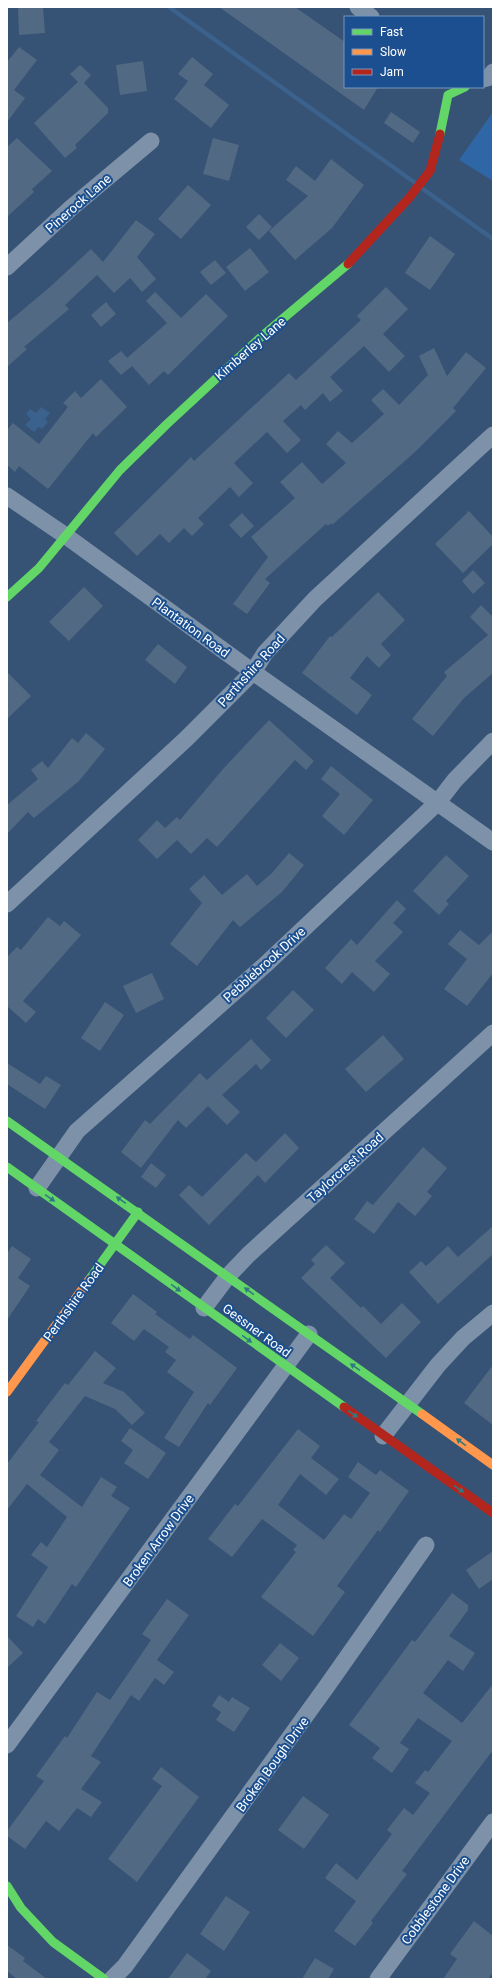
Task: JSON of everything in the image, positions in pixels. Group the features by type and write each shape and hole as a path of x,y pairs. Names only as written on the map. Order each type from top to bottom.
{"main road":[{"name":"Kimberley Lane","path":"7,597 39,568 120,470 261,337 348,264 409,198 430,171 435,157 446,91 460,88"},
{"name":"Gessner Road","path":"7,1121 138,1212 493,1465"},
{"name":"Gessner Road","path":"7,1167 493,1513"},
{"name":"Perthshire Road","path":"7,1392 138,1212"},
{"path":"7,1886 21,1908 53,1942 104,1979"}],"street":[{"path":"358,7 370,16"},
{"path":"484,79 490,76 493,72"},
{"name":"Pinerock Lane","path":"7,267 71,208 151,141"},
{"name":"Perthshire Road","path":"7,904 186,739 252,672 265,653 315,599 493,435"},
{"name":"Plantation Road","path":"7,496 66,536 252,672 493,842"},
{"name":"Pebblebrook Drive","path":"37,1188 77,1131 265,965 438,802 455,780 493,741"},
{"name":"Taylorcrest Road","path":"204,1308 228,1276 248,1255 493,1033"},
{"path":"383,1436 407,1403 462,1338 493,1313"},
{"name":"Broken Arrow Drive","path":"7,1745 309,1334"},
{"name":"Broken Bough Drive","path":"112,1979 125,1966 328,1686 426,1545"},
{"name":"Cobblestone Drive","path":"378,1979 493,1822"}],"shaded area":[{"path":"493,112 493,181 459,160"},
{"path":"41,407 50,413 45,419 48,422 42,429 39,427 34,432 25,425 31,419 26,414 30,409 36,413"}],"building":[{"path":"18,7 43,7 45,33 19,35"},
{"path":"219,7 295,7 344,41 344,88 377,88 364,110"},
{"path":"19,47 37,60 14,90 25,98 7,122 7,62"},
{"path":"192,57 213,74 204,85 229,105 211,128 174,99 188,81 178,74"},
{"path":"143,61 147,91 120,95 116,65"},
{"path":"80,65 91,75 84,83 108,108 108,113 75,145 77,148 65,158 34,123 78,82 70,74"},
{"path":"391,112 420,132 413,143 384,123"},
{"path":"17,138 52,171 32,189 34,192 7,217 7,147"},
{"path":"213,138 239,145 229,181 203,174"},
{"path":"331,159 364,185 332,228 295,260 269,231 308,196 286,180 296,166 315,181"},
{"path":"188,185 211,205 181,239 158,219"},
{"path":"259,214 272,227 259,240 246,227"},
{"path":"136,220 155,234 137,257 156,279 142,292 130,278 114,293 97,275 65,305 69,309 24,347 27,349 7,367 7,323 50,287 91,249 103,262"},
{"path":"430,236 455,254 430,290 405,273"},
{"path":"250,248 269,272 245,291 226,267"},
{"path":"215,260 226,273 211,285 200,272"},
{"path":"386,287 408,309 383,334 405,356 389,372 364,346 330,377 343,391 330,402 323,393 305,410 301,405 283,421 301,440 287,453 267,432 234,463 253,483 239,497 230,487 198,518 204,524 192,536 184,528 169,543 160,534 137,556 114,533 191,457 194,461 289,373 296,380 361,320 357,316"},
{"path":"155,292 181,318 206,294 228,316 168,375 164,371 149,385 132,366 121,375 108,361 121,351 127,358 167,323 146,301"},
{"path":"106,302 116,314 101,327 91,315"},
{"path":"434,348 447,376 466,352 486,368 453,408 456,411 415,452 332,525 331,523 328,526 326,524 265,579 270,583 247,614 233,604 268,557 251,537 295,498 280,482 302,462 322,484 346,463 326,444 338,431 352,443 384,414 371,400 383,389 399,405 428,375 419,356"},
{"path":"101,379 127,407 96,437 93,433 48,489 19,466 15,472 7,465 7,430 13,423 39,444 68,407 63,403 75,391 81,398"},
{"path":"469,511 493,537 493,544 463,573 435,544"},
{"path":"242,513 254,526 241,538 229,525"},
{"path":"473,570 485,583 473,594 462,581"},
{"path":"84,587 103,606 69,641 49,622"},
{"path":"378,592 405,620 381,644 391,655 379,668 367,656 350,678 372,695 357,715 302,673 330,636 332,637"},
{"path":"481,605 493,617 493,673 464,698 433,736 412,719 447,676 444,672 488,635 470,617"},
{"path":"158,644 187,667 175,684 145,660"},
{"path":"7,672 31,696 7,719"},
{"path":"269,720 314,761 306,770 295,760 217,847 207,838 191,854 177,840 157,859 138,840 157,820 165,828 177,817 180,820 223,769"},
{"path":"86,733 105,749 79,781 34,818 28,812 7,834 7,805 38,779 31,770 42,761 48,768 72,738 78,743"},
{"path":"331,766 373,800 344,835 322,816 340,794 321,779"},
{"path":"289,853 304,865 282,892 240,927 233,920 197,966 170,944 202,903 189,889 204,875 222,895 247,874 257,886 272,873"},
{"path":"446,855 469,876 446,901 449,904 439,915 413,891"},
{"path":"397,900 406,909 393,923 403,932 375,961 390,974 374,992 352,972 342,984 325,968 351,939 357,945"},
{"path":"48,917 60,926 64,921 81,935 23,1001 36,1012 26,1023 7,1006 7,957 17,947 21,950"},
{"path":"460,930 479,945 493,931 493,973 467,1006 444,989 467,959 448,944"},
{"path":"152,973 164,999 136,1013 123,986"},
{"path":"293,990 314,1010 286,1038 266,1018"},
{"path":"105,1002 124,1015 100,1051 81,1038"},
{"path":"383,1035 404,1059 366,1092 345,1069"},
{"path":"251,1039 271,1060 261,1070 256,1064 222,1095 240,1112 227,1125 208,1106 186,1128 178,1120 141,1168 121,1152 145,1120 150,1124 200,1073 207,1080"},
{"path":"7,1063 40,1084 46,1076 61,1085 45,1109 7,1084"},
{"path":"285,1133 299,1148 265,1183 258,1175 209,1225 179,1195 189,1185 202,1197 246,1153 256,1162"},
{"path":"423,1147 447,1168 427,1192 432,1196 415,1216 398,1202 374,1234 354,1219 367,1201 373,1205"},
{"path":"151,1163 166,1175 156,1188 141,1177"},
{"path":"493,1226 493,1254 438,1304 409,1272 421,1261 426,1266 448,1246 458,1257"},
{"path":"326,1245 345,1263 330,1278 361,1308 363,1306 381,1324 402,1303 421,1322 386,1358 301,1278 315,1264 311,1260"},
{"path":"12,1246 31,1259 18,1278 30,1286 7,1320 7,1254"},
{"path":"133,1294 157,1312 155,1314 190,1339 193,1335 237,1368 210,1405 208,1403 179,1447 164,1438 194,1392 167,1372 176,1360 165,1352 169,1347 144,1329 134,1341 111,1323"},
{"path":"95,1351 116,1368 103,1383 124,1392 145,1413 132,1425 115,1409 85,1396 49,1442 59,1450 40,1475 82,1507 101,1477 117,1487 111,1496 130,1508 76,1587 72,1584 45,1624 38,1619 33,1627 16,1616 48,1567 31,1555 41,1542 47,1547 67,1517 27,1484 7,1510 7,1464 39,1422 36,1421 65,1383 68,1385"},
{"path":"493,1365 493,1425 464,1403"},
{"path":"130,1428 166,1453 148,1479 124,1463 133,1450 121,1441"},
{"path":"298,1429 320,1446 311,1458 339,1479 326,1495 300,1474 278,1505 324,1540 344,1514 351,1519 370,1493 348,1477 358,1462 376,1475 380,1470 409,1491 380,1532 378,1530 337,1586 345,1592 313,1636 261,1597 296,1552 293,1550 297,1545 262,1519 232,1557 208,1539 235,1504 238,1506"},
{"path":"493,1551 493,1579 479,1589 466,1570"},
{"path":"452,1593 468,1605 468,1610 449,1636 475,1653 463,1671 448,1660 423,1693 462,1723 493,1684 493,1750 402,1871 407,1874 371,1921 373,1923 355,1946 334,1931 356,1901 325,1878 336,1863 357,1880 392,1834 387,1830 404,1808 413,1815 430,1793 415,1783 425,1770 428,1772 452,1741 418,1718 400,1743 409,1749 392,1773 372,1758 380,1748 349,1725 412,1640 415,1642"},
{"path":"167,1599 189,1615 157,1660 174,1672 164,1685 155,1678 139,1701 131,1695 91,1756 101,1762 81,1789 102,1802 91,1817 77,1808 59,1831 46,1821 25,1849 7,1836 7,1831 44,1781 36,1776 65,1736 67,1738 97,1692 110,1700 151,1640 142,1634"},
{"path":"7,1636 23,1653 7,1668"},
{"path":"280,1643 299,1658 281,1681 262,1665"},
{"path":"219,1695 229,1702 232,1697 250,1708 234,1732 216,1720 221,1712 212,1706"},
{"path":"161,1767 199,1797 137,1882 108,1859 162,1786 152,1779"},
{"path":"303,1796 329,1815 304,1849 278,1830"},
{"path":"226,1896 250,1912 224,1951 200,1934"},
{"path":"474,1921 493,1936 493,1972 488,1979 443,1979 457,1959 450,1954"},
{"path":"7,1945 25,1958 23,1961 47,1979 17,1979 7,1971"},
{"path":"187,1953 211,1971 205,1979 168,1979"},
{"path":"315,1958 334,1969 328,1979 302,1979"}],"waterway":[{"path":"169,7 414,182"},
{"path":"423,189 493,239"}],"traffic: fast":[{"path":"440,134 448,95 463,88"},
{"path":"7,597 39,568 120,470 167,424 261,337 348,264"},
{"path":"7,1121 422,1414"},
{"path":"7,1167 344,1407"},
{"path":"89,1280 138,1212"},
{"path":"7,1886 21,1908 53,1942 104,1979"}],"traffic: slow":[{"path":"7,1392 89,1280"},
{"path":"422,1414 493,1465"}],"traffic: jam":[{"path":"348,264 409,198 430,171 440,134"},
{"path":"344,1407 493,1513"}]}
